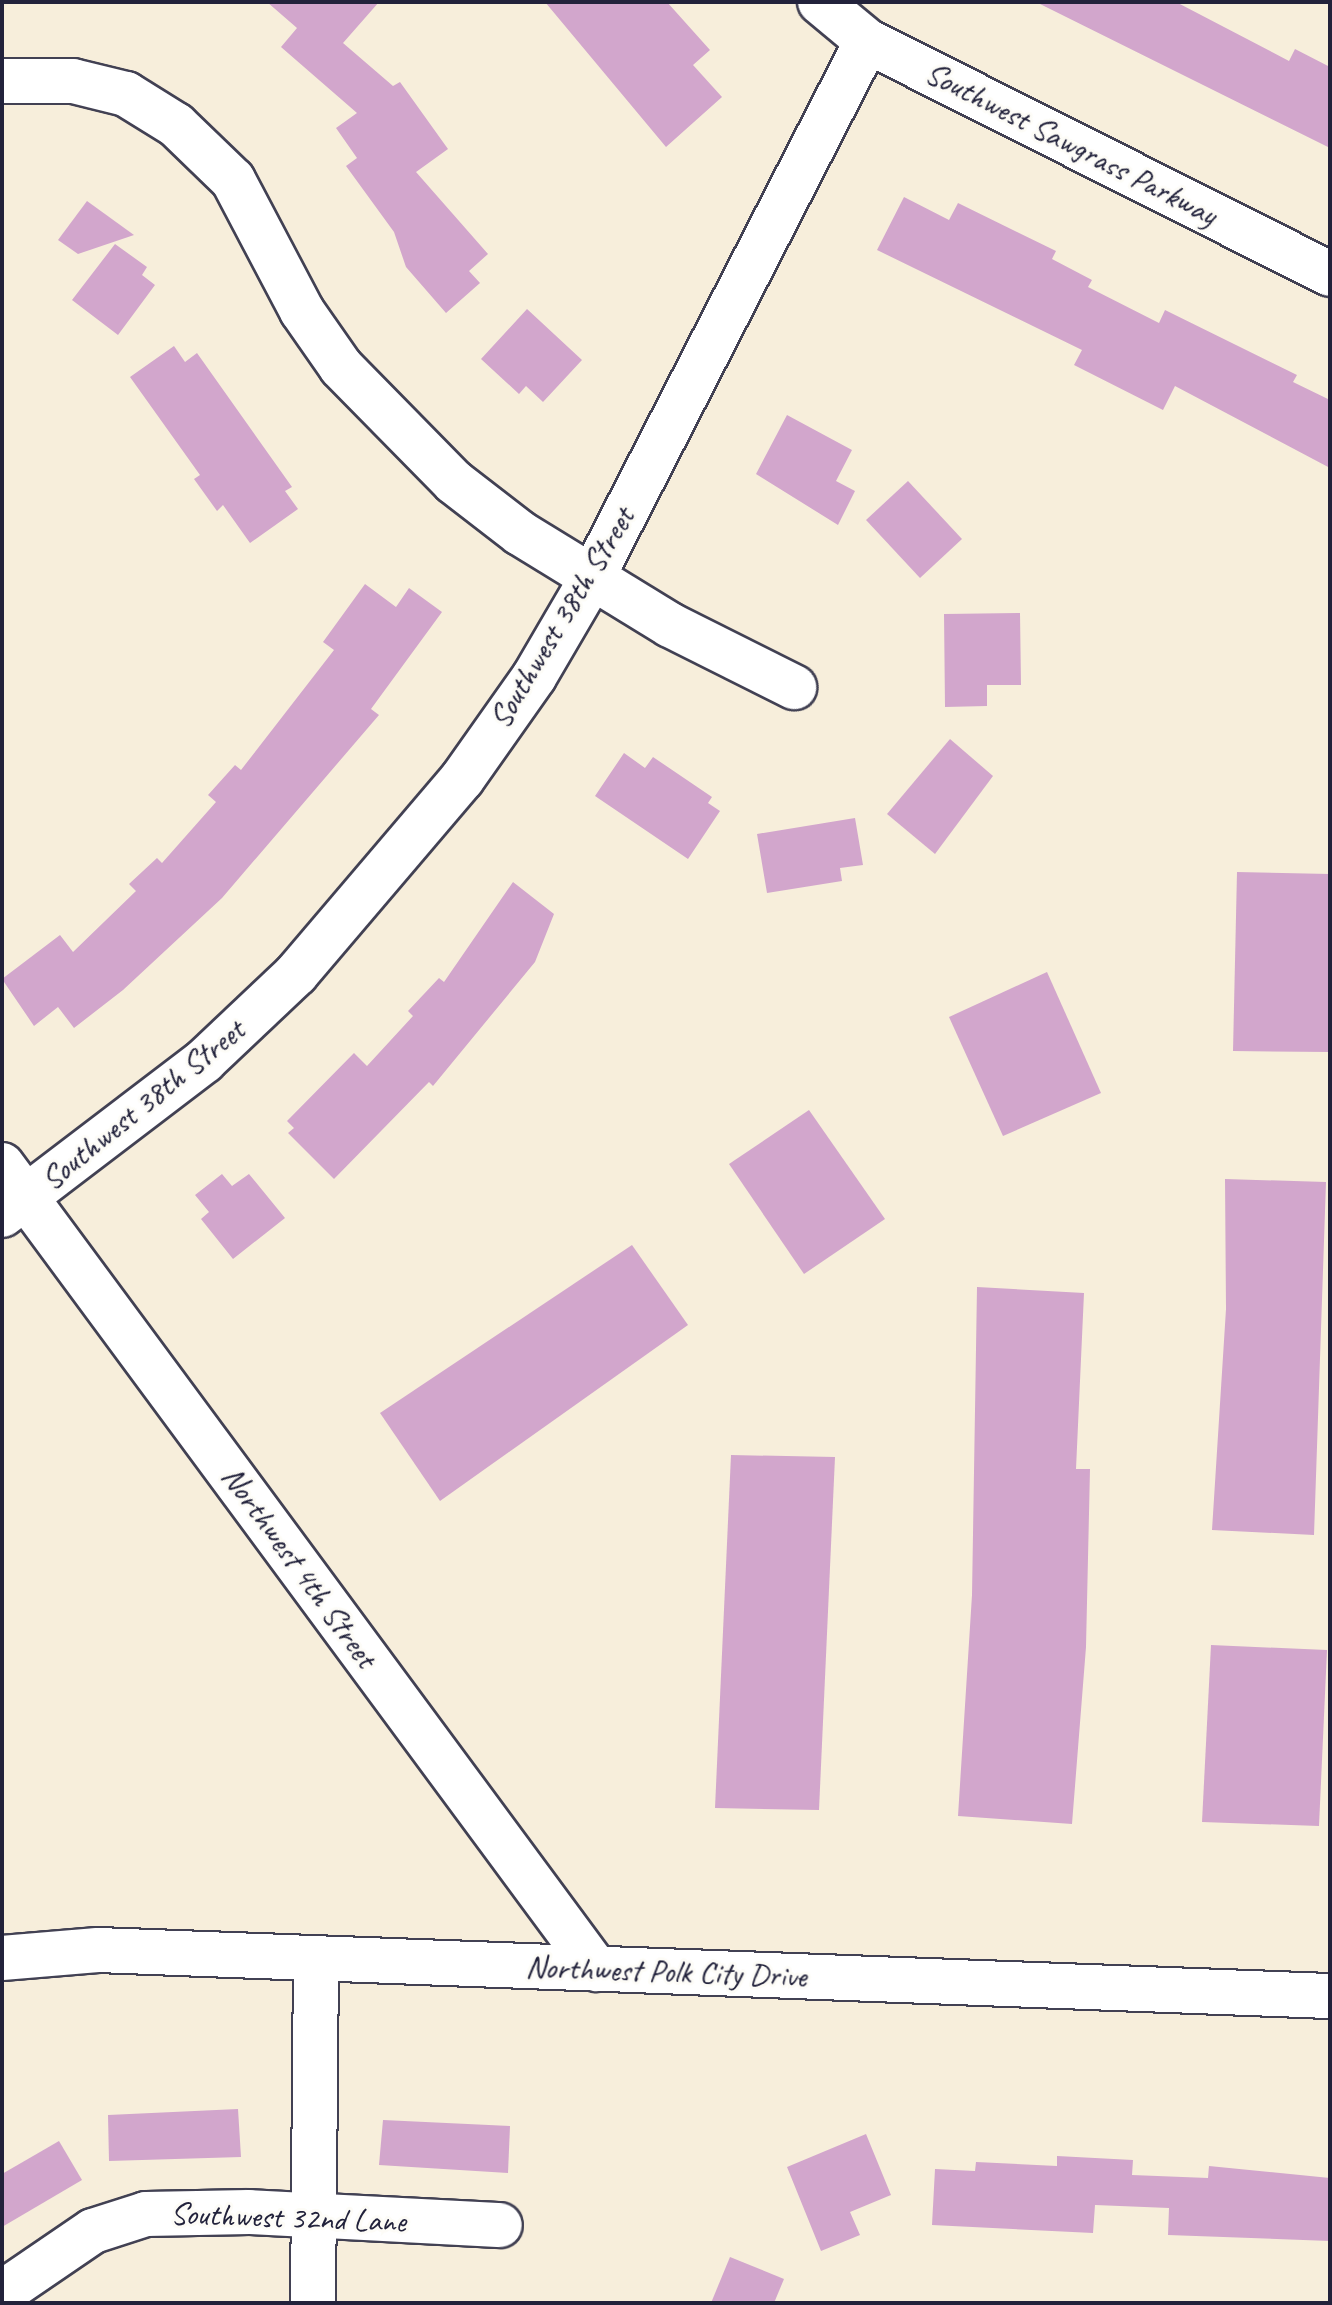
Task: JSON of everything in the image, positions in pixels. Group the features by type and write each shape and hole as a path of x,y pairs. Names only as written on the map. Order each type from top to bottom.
{"street":[{"name":"Southwest Sawgrass Parkway","path":"820,2 867,41 1330,274"},
{"name":"Southwest 38th Street","path":"10,1193 204,1061 306,963 462,779 534,677 593,576 867,41"},
{"path":"2,81 73,81 126,94 176,125 233,180 302,311 400,431 520,533 670,625 794,687"},
{"name":"Northwest 4th Street","path":"10,1193 596,1969"},
{"name":"Northwest Polk City Drive","path":"2,1958 98,1950 316,1962 1330,1996"},
{"path":"313,2303 316,1962"},
{"name":"Southwest 32nd Lane","path":"2,2293 93,2231 146,2214 313,2215 500,2225"}],"building":[{"path":"267,2 379,2 343,43 393,86 400,82 448,149 416,172 488,254 469,271 480,283 446,313 406,267 394,232 346,166 357,158 336,128 357,113 281,47 297,28"},
{"path":"545,2 667,2 710,50 693,65 722,97 666,147"},
{"path":"1036,2 1176,2 1289,61 1295,49 1330,67 1330,148"},
{"path":"904,197 949,220 958,203 1056,251 1052,259 1092,280 1088,287 1159,323 1165,310 1297,375 1293,382 1330,400 1330,468 1175,386 1163,410 1074,365 1082,350 877,250"},
{"path":"87,201 134,235 78,254 58,240"},
{"path":"115,244 147,267 142,275 155,285 118,335 72,300"},
{"path":"527,309 582,360 543,402 526,386 519,394 481,359"},
{"path":"174,346 185,362 197,353 292,487 285,491 298,509 250,543 223,505 217,511 194,479 200,475 130,377"},
{"path":"787,415 852,450 836,481 855,491 838,525 756,474"},
{"path":"908,481 962,539 920,578 866,520"},
{"path":"365,584 396,607 409,588 442,612 371,709 379,715 222,898 123,990 74,1028 58,1007 34,1026 2,979 60,935 73,952 136,891 129,884 157,858 162,863 216,802 208,795 235,765 241,770 334,650 323,642"},
{"path":"1020,613 1021,685 987,685 987,706 945,707 944,614"},
{"path":"950,739 993,776 935,854 887,814"},
{"path":"624,753 645,768 653,757 712,797 708,803 720,811 688,859 595,796"},
{"path":"855,818 863,865 840,868 842,881 767,893 757,834"},
{"path":"1237,872 1330,874 1330,1052 1233,1051"},
{"path":"513,882 554,914 535,962 433,1086 429,1082 334,1179 288,1133 294,1128 287,1121 354,1053 367,1066 413,1016 408,1011 439,978 444,982"},
{"path":"1047,972 1101,1093 1003,1136 949,1017"},
{"path":"809,1110 885,1219 804,1274 729,1164"},
{"path":"222,1174 232,1186 249,1174 285,1218 233,1259 201,1219 209,1212 195,1195"},
{"path":"1225,1179 1326,1182 1314,1535 1212,1530 1226,1309"},
{"path":"632,1245 688,1325 440,1501 380,1413"},
{"path":"977,1287 1084,1293 1076,1469 1090,1469 1086,1647 1072,1824 958,1816 972,1595"},
{"path":"731,1455 835,1457 819,1810 715,1808"},
{"path":"1211,1645 1327,1650 1319,1826 1202,1822"},
{"path":"238,2109 241,2157 109,2161 108,2115"},
{"path":"383,2120 510,2126 508,2173 379,2165"},
{"path":"866,2134 891,2195 850,2212 860,2235 821,2251 787,2167"},
{"path":"59,2141 82,2180 2,2227 2,2174"},
{"path":"1057,2156 1133,2160 1132,2175 1208,2178 1209,2166 1330,2178 1330,2241 1168,2235 1169,2208 1095,2205 1093,2233 932,2225 935,2169 975,2171 976,2162 1057,2166"},
{"path":"730,2257 784,2279 774,2303 711,2303"}]}
